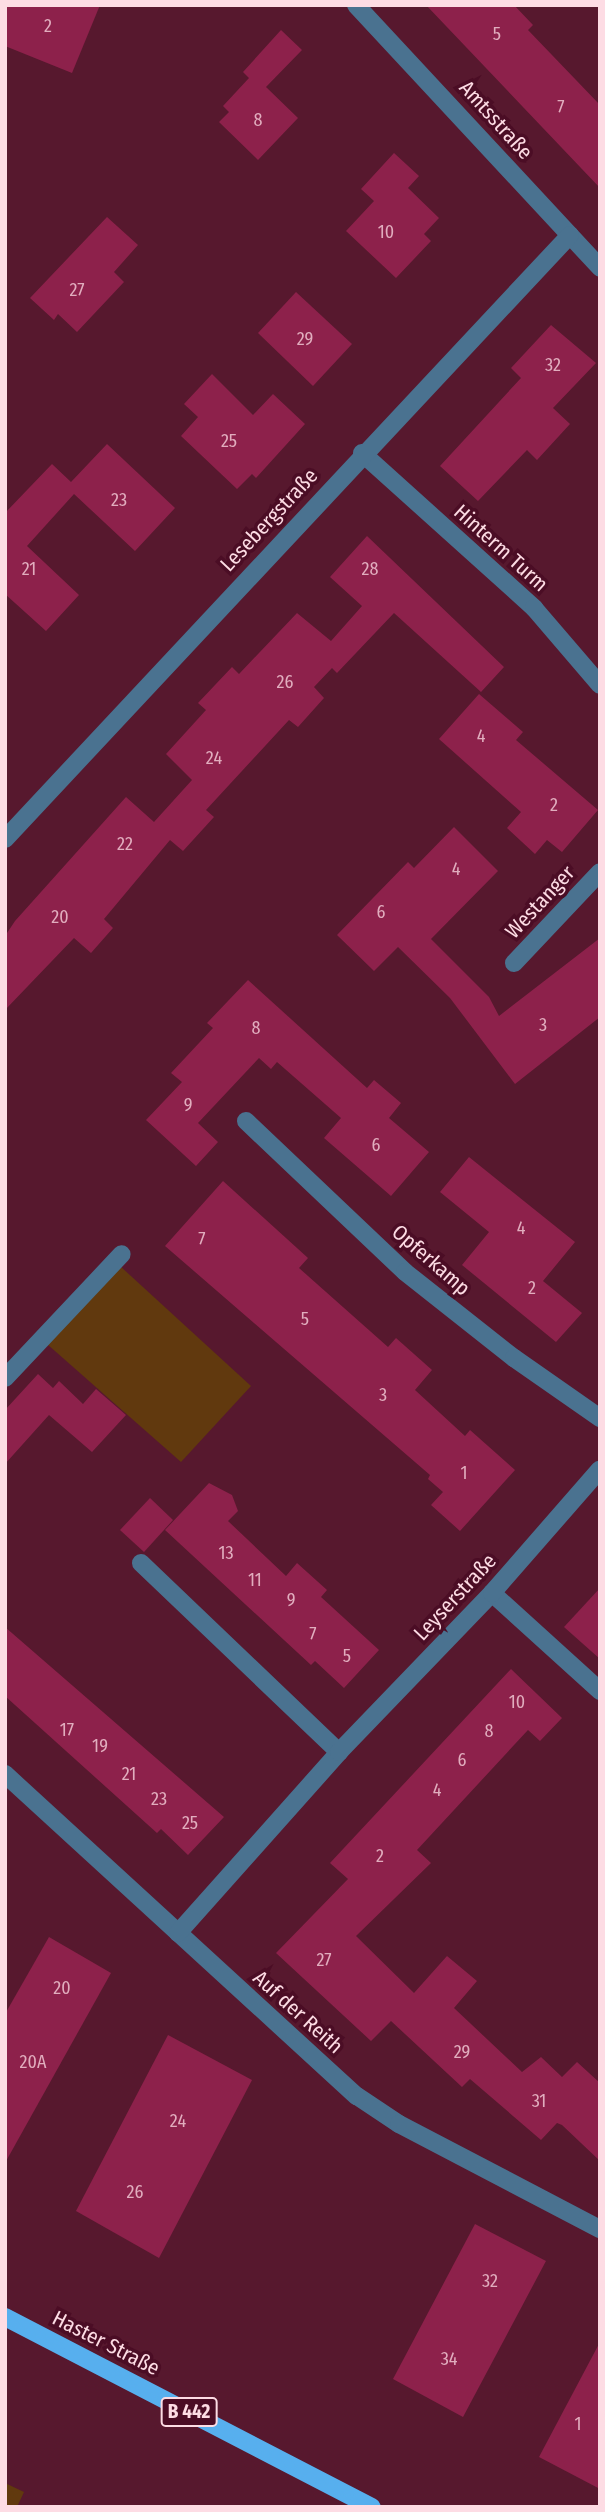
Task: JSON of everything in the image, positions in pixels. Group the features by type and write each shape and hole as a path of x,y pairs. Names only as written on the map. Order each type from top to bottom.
{"main road":[{"name":"Haster Straße","path":"5,2317 372,2507"}],"street":[{"name":"Amtsstraße","path":"356,5 600,268"},
{"name":"Lesebergstraße","path":"5,839 362,453 570,235"},
{"name":"Hinterm Turm","path":"362,453 534,608 600,685"},
{"name":"Westanger","path":"514,963 600,872"},
{"name":"Opferkamp","path":"246,1121 405,1272 514,1358 600,1418"},
{"path":"5,1378 122,1254"},
{"name":"Leyserstraße","path":"177,1933 339,1752 492,1593 600,1469"},
{"path":"141,1563 339,1752"},
{"path":"492,1593 600,1691"},
{"name":"Auf der Reith","path":"5,1774 357,2096 400,2124 600,2229"}],"shaded area":[{"path":"120,1266 251,1386 181,1462 47,1344"},
{"path":"5,2483 24,2492 17,2507 5,2507"}],"building":[{"path":"5,5 100,5 72,73 5,46"},
{"path":"426,5 514,5 533,25 528,30 600,105 600,188"},
{"path":"281,30 302,50 266,87 298,118 258,160 219,122 229,112 223,106 249,78 243,72"},
{"path":"394,153 419,176 408,188 439,218 424,234 431,241 396,278 346,231 374,201 361,189"},
{"path":"107,217 138,245 114,272 124,282 77,332 58,314 54,320 30,298"},
{"path":"296,292 352,344 313,386 258,333"},
{"path":"551,325 596,363 553,408 570,424 537,460 527,450 478,501 440,466 521,378 511,368"},
{"path":"212,374 253,415 273,394 305,424 256,478 252,474 237,489 181,436 198,417 184,404"},
{"path":"107,444 175,508 135,551 74,494 27,546 79,595 46,631 5,594 5,513 52,464 71,482"},
{"path":"367,536 504,667 481,692 394,613 337,673 332,668 314,687 324,698 298,727 289,720 206,810 214,817 183,851 170,840 104,919 113,928 91,953 74,938 5,1010 5,936 15,921 126,797 154,822 192,780 166,754 206,710 198,703 232,667 239,674 297,613 331,641 362,606 330,577"},
{"path":"479,694 523,732 516,740 598,810 562,852 547,840 535,854 507,828 521,812 439,739"},
{"path":"454,827 498,871 431,939 489,997 499,1016 600,938 600,1017 515,1084 450,998 398,947 374,971 337,935 408,862 414,868"},
{"path":"248,980 367,1088 374,1080 401,1103 389,1118 429,1152 391,1196 324,1138 341,1118 277,1062 271,1069 259,1058 198,1123 218,1142 196,1166 146,1120 182,1082 171,1073 213,1028 207,1023"},
{"path":"469,1157 575,1242 543,1281 582,1313 556,1342 462,1265 489,1232 440,1192"},
{"path":"223,1181 308,1258 299,1268 388,1347 396,1338 432,1370 415,1390 465,1436 470,1430 515,1470 460,1531 431,1505 443,1492 428,1479 430,1475 165,1246"},
{"path":"38,1374 53,1388 59,1381 83,1404 96,1389 126,1415 92,1452 49,1415 5,1464 5,1410"},
{"path":"209,1483 232,1495 238,1511 228,1521 286,1576 297,1563 327,1590 321,1597 379,1650 344,1688 315,1661 311,1665 165,1530"},
{"path":"150,1498 173,1520 144,1552 120,1530"},
{"path":"600,1588 600,1659 564,1627"},
{"path":"5,1627 224,1817 188,1855 161,1829 157,1833 5,1696"},
{"path":"511,1669 562,1718 540,1741 528,1730 417,1850 431,1863 356,1936 414,1993 447,1956 477,1981 454,2008 522,2072 541,2057 562,2077 577,2062 600,2083 600,2161 557,2123 541,2140 470,2079 462,2087 391,2021 371,2041 276,1953 348,1879 330,1863"},
{"path":"49,1937 111,1973 5,2163 5,2014"},
{"path":"168,2035 252,2080 159,2258 76,2211"},
{"path":"475,2224 546,2261 463,2417 393,2379"},
{"path":"600,2342 600,2489 539,2457"}]}
